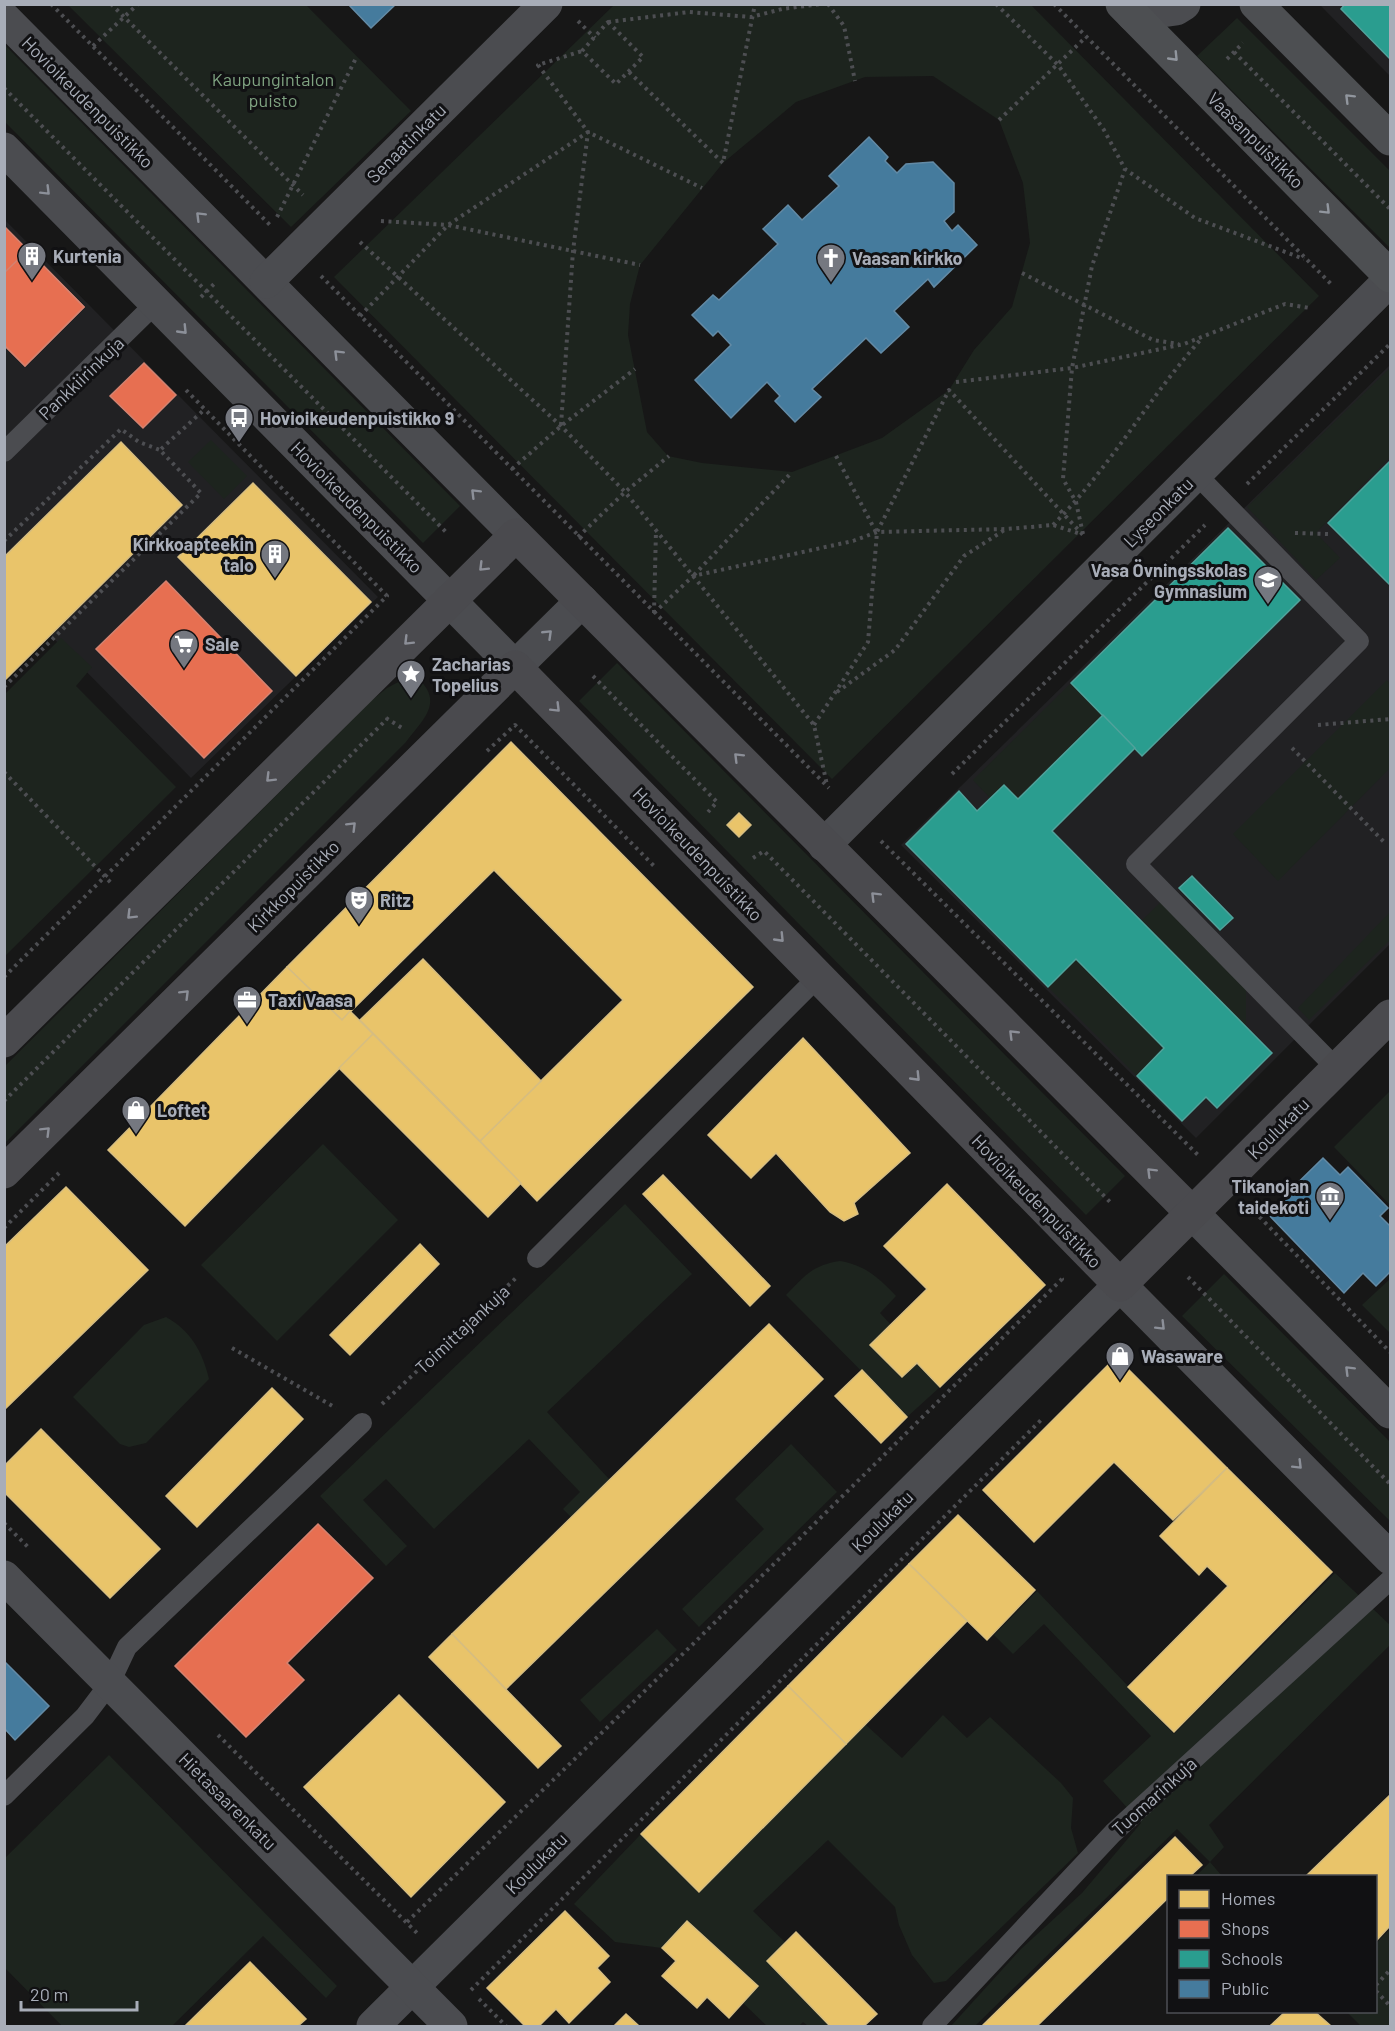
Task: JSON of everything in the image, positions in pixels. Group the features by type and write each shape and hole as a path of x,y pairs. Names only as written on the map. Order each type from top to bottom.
{"main road":[{"path":"1256,4 1390,139"},
{"name":"Vaasanpuistikko","path":"1128,10 1390,278"},
{"path":"4,1041 516,535"},
{"name":"Hovioikeudenpuistikko","path":"516,535 1192,1213"},
{"name":"Hovioikeudenpuistikko","path":"514,667 1120,1285"},
{"name":"Kirkkopuistikko","path":"4,1172 514,667"},
{"name":"Koulukatu","path":"1120,1285 1390,1016"}],"street":[{"name":"Senaatinkatu","path":"266,282 546,4"},
{"path":"1128,10 1165,11 1184,4"},
{"name":"Hovioikeudenpuistikko","path":"4,18 516,535"},
{"name":"Hovioikeudenpuistikko","path":"4,149 514,667"},
{"name":"Lyseonkatu","path":"824,844 1359,312 1390,278"},
{"name":"Kirkkopuistikko","path":"514,667 582,601"},
{"name":"Hovioikeudenpuistikko","path":"1192,1213 1390,1412"},
{"name":"Hovioikeudenpuistikko","path":"1120,1285 1390,1558"},
{"name":"Koulukatu","path":"373,2026 1120,1285"},
{"name":"Hietasaarenkatu","path":"4,1577 451,2026"}],"lane":[{"name":"Pankkiirinkuja","path":"4,452 166,313"},
{"path":"1196,474 1359,641 1136,864 1337,1069"},
{"path":"537,1258 818,977"},
{"path":"4,1796 85,1716 110,1683 127,1647 362,1423"},
{"name":"Tuomarinkuja","path":"932,2026 1113,1833 1390,1580"}],"path":[{"path":"111,4 303,195"},
{"path":"93,46 138,4"},
{"path":"628,72 723,163 755,4"},
{"path":"702,188 588,132 538,65 582,51 608,22 689,12 751,16 821,4"},
{"path":"828,4 844,26 855,81"},
{"path":"996,4 1058,65 1104,130 1125,169 1196,219 1305,260"},
{"path":"1054,4 1359,312"},
{"path":"582,51 616,84 643,57 608,22"},
{"path":"999,120 1086,37"},
{"path":"1234,52 1390,209"},
{"path":"166,313 207,291 272,227 357,56"},
{"path":"4,88 447,533"},
{"path":"360,316 448,225 588,132"},
{"path":"561,426 573,251 588,132"},
{"path":"1083,535 1076,502 1063,479 1072,368 1092,266 1125,169"},
{"path":"381,221 448,225 640,265"},
{"path":"360,242 561,426 625,492 814,726 827,786"},
{"path":"1022,273 1153,340 1184,344"},
{"path":"956,382 1072,368 1184,344 1285,304 1317,309"},
{"path":"1053,525 1076,502 1182,361 1203,337"},
{"path":"949,776 1390,344"},
{"path":"512,470 561,426 635,369"},
{"path":"4,977 387,596 180,384"},
{"path":"814,726 868,642 877,532 949,390 1083,535"},
{"path":"160,450 205,409"},
{"path":"4,541 121,429 139,442 160,450 201,493 4,687"},
{"path":"578,537 625,492 669,456"},
{"path":"836,456 877,532"},
{"path":"654,613 693,576 792,472"},
{"path":"527,484 882,842 1224,1181 1390,1352"},
{"path":"693,576 853,541 877,532 1007,529 1053,525 1083,535"},
{"path":"654,613 656,529"},
{"path":"833,694 895,651 964,556 1007,529"},
{"path":"593,676 717,802 708,811 715,819"},
{"path":"1272,728 1390,719"},
{"path":"4,1101 387,720"},
{"path":"1272,728 1384,842"},
{"path":"4,772 117,890"},
{"path":"882,842 890,834"},
{"path":"746,851 754,859 764,850 1112,1204"},
{"name":"Toimittajankuja","path":"362,1423 537,1258"},
{"path":"1188,1277 1390,1484"},
{"path":"1048,1292 1080,1324"},
{"path":"232,1348 362,1423"},
{"path":"506,2026 471,1990 1051,1409"},
{"path":"4,1523 37,1556"},
{"path":"213,1731 407,1922"},
{"path":"1377,1983 1390,1970"},
{"path":"1377,1992 1390,2006"}],"shaded area":[{"path":"1320,5 1390,5 1390,76"},
{"path":"4,219 378,597 191,778 5,589"},
{"name":"Vasa Övningsskolas Gymnasium","path":"1390,365 1390,944 1196,1138 901,845"}],"green space":[{"name":"Kaupungintalon puisto","path":"68,5 306,5 411,111 291,227"},
{"path":"614,5 1031,5 1319,296 832,779 334,277","holes":["933,76 999,120 1023,183 1030,243 1012,307 974,350 949,390 882,438 792,472 702,463 668,456 647,432 628,335 630,304 640,265 723,163 796,102 865,77"]},
{"path":"1237,18 1390,171 1390,248 1197,56"},
{"path":"4,44 460,506 423,543 5,122"},
{"path":"1390,368 1390,457 1316,533 1340,558 1316,580 1247,507"},
{"path":"211,440 247,476 224,499 188,462"},
{"path":"61,638 92,667 76,686 176,787 5,956 5,694"},
{"path":"617,663 1125,1176 1086,1215 579,701"},
{"path":"406,678 418,678 426,687 430,703 424,718 406,742 5,1143 5,1066 371,701 387,688"},
{"path":"1387,680 1390,684 1390,768 1278,881 1233,834"},
{"path":"1071,683 1103,715 1018,799 1004,785 990,798 973,780"},
{"path":"1162,901 1246,986 1246,1027 1141,921"},
{"path":"1390,912 1390,940 1309,1020 1298,1008"},
{"path":"1076,959 1164,1048 1137,1076 1048,987"},
{"path":"1390,1091 1390,1205 1334,1147"},
{"path":"323,1144 398,1220 277,1341 201,1265"},
{"path":"625,1204 692,1274 547,1412 610,1480 571,1517 563,1509 580,1492 529,1439 434,1529 386,1479 363,1500 407,1546 386,1566 320,1496"},
{"path":"840,1261 871,1273 896,1296 880,1313 891,1325 871,1345 901,1377 917,1363 940,1387 907,1417 786,1295 804,1277 822,1265"},
{"path":"1224,1274 1390,1442 1390,1521 1182,1316"},
{"path":"1390,1279 1390,1333 1362,1305"},
{"path":"166,1317 189,1335 203,1359 209,1379 146,1443 129,1447 120,1444 73,1397 144,1325"},
{"path":"791,1444 837,1492 699,1627 682,1609 764,1529 735,1499"},
{"path":"1335,1573 1390,1625 1390,1645 1209,1825 1224,1847 1210,1862 1177,1829 975,2026 951,2026 1021,1949 1082,1893 1141,1823 1103,1781 1151,1736 1044,1624 1013,1654 994,1635 1037,1591 1174,1734"},
{"path":"657,1629 677,1650 600,1722 580,1700"},
{"path":"943,1715 967,1738 990,1717 1061,1783 1073,1798 1071,1828 1078,1853 946,1981 934,1983 912,1955 899,1925 895,1907 828,1840 753,1911 786,1943 767,1961 830,2026 808,2026 803,2022 799,2026 767,2026 743,2003 758,1986 688,1921 662,1948 615,1942 574,1904 641,1834 699,1891 865,1724 902,1758"},
{"path":"109,1755 337,1986 326,1998 263,1936 172,2026 62,2026 5,1968 5,1858"},
{"path":"1210,1862 1221,1875 1197,1875"},
{"path":"1390,1929 1390,2026 1361,2026 1348,2013 1377,2013 1377,1942"}],"building: Homes":[{"path":"121,442 182,505 4,681 4,557"},
{"name":"Kirkkoapteekin talo","path":"253,483 371,602 296,676 178,557"},
{"path":"511,742 753,987 537,1201 480,1141 623,1000 494,870 342,1020 287,967"},
{"path":"739,813 751,825 739,837 727,825"},
{"path":"423,959 541,1081 480,1141 360,1020"},
{"path":"287,967 342,1020 350,1011 373,1034 185,1226 108,1150"},
{"path":"373,1034 521,1183 488,1217 339,1068"},
{"path":"803,1038 910,1153 854,1203 858,1214 844,1221 830,1212 776,1153 751,1178 708,1135"},
{"path":"663,1175 770,1286 750,1306 643,1194"},
{"path":"947,1184 1045,1285 940,1387 917,1363 902,1377 870,1345 927,1289 884,1246"},
{"path":"66,1187 148,1270 4,1410 4,1247"},
{"path":"420,1244 439,1264 350,1355 330,1335"},
{"path":"769,1324 823,1379 506,1689 452,1634"},
{"path":"1116,1357 1227,1468 1173,1520 1114,1462 1034,1542 983,1490"},
{"path":"862,1370 907,1417 881,1443 835,1396"},
{"path":"272,1388 303,1419 197,1527 166,1496"},
{"path":"41,1429 160,1549 110,1598 4,1492 4,1466"},
{"path":"1227,1468 1332,1572 1174,1732 1128,1687 1228,1586 1207,1566 1199,1575 1160,1536"},
{"path":"958,1515 1035,1590 987,1640 909,1564"},
{"path":"909,1564 967,1621 846,1744 788,1686"},
{"path":"452,1634 561,1746 538,1768 429,1657"},
{"path":"788,1686 846,1744 699,1892 641,1834"},
{"path":"399,1695 505,1802 411,1897 304,1787"},
{"path":"1390,1795 1390,1926 1377,1940 1377,1875 1307,1875"},
{"path":"1175,1837 1202,1865 1191,1875 1167,1875 1167,1899 1037,2026 982,2026"},
{"path":"565,1911 609,1956 597,1968 610,1982 569,2023 556,2009 539,2026 525,2026 487,1988"},
{"path":"687,1921 758,1986 729,2018 707,1997 697,2008 662,1976 676,1961 662,1948"},
{"path":"796,1932 877,2014 864,2026 830,2026 767,1961"},
{"path":"250,1962 306,2019 298,2026 185,2026"},
{"path":"1284,2013 1316,2013 1331,2026 1270,2026"},
{"path":"626,2014 639,2026 614,2026"}],"building: Shops":[{"name":"Kurtenia","path":"4,226 84,307 25,366 4,345"},
{"name":"Kurtenia","path":"28,250 84,307 25,366 4,345 4,273"},
{"path":"144,363 176,395 143,428 110,396"},
{"name":"Sale","path":"166,581 272,691 204,758 96,649"},
{"path":"318,1524 373,1578 287,1663 304,1680 246,1737 175,1666"}],"building: Schools":[{"path":"1345,4 1390,4 1390,59 1341,9"},
{"path":"1390,461 1390,585 1328,523"},
{"name":"Vasa Övningsskolas Gymnasium","path":"1228,528 1300,600 1142,756 1071,683"},
{"path":"1103,715 1135,748 1052,831 1272,1053 1217,1108 1206,1097 1182,1121 1137,1076 1164,1048 1076,959 1048,987 906,844 959,791 977,811 1004,785 1018,799"},
{"path":"1192,876 1233,918 1220,930 1179,888"}],"building: Public":[{"path":"348,4 396,4 371,28"},
{"name":"Vaasan kirkko","path":"869,137 888,157 885,161 897,173 906,164 933,162 954,183 954,212 944,221 952,231 958,225 977,245 934,287 928,279 894,311 909,327 881,353 866,338 812,389 821,397 795,422 775,401 780,396 767,382 731,418 695,380 731,345 718,331 713,336 692,315 713,295 719,300 778,244 763,229 788,205 802,220 839,186 829,176"},
{"name":"Tikanojan taidekoti","path":"1323,1158 1340,1175 1348,1167 1388,1208 1380,1216 1390,1226 1390,1272 1376,1286 1363,1273 1344,1293 1267,1213"},
{"path":"4,1661 49,1706 15,1740 4,1728"}],"place":[{"name":"Kurtenia","path":"32,282"},
{"name":"Vaasan kirkko","path":"831,284"},
{"name":"Hovioikeudenpuistikko 9","path":"239,444"},
{"name":"Kirkkoapteekin talo","path":"275,580"},
{"name":"Vasa Övningsskolas Gymnasium","path":"1268,606"},
{"name":"Sale","path":"184,670"},
{"name":"Zacharias Topelius","path":"411,700"},
{"name":"Ritz","path":"359,926"},
{"name":"Taxi Vaasa","path":"247,1026"},
{"name":"Loftet","path":"136,1136"},
{"name":"Tikanojan taidekoti","path":"1330,1222"},
{"name":"Wasaware","path":"1120,1382"}]}
